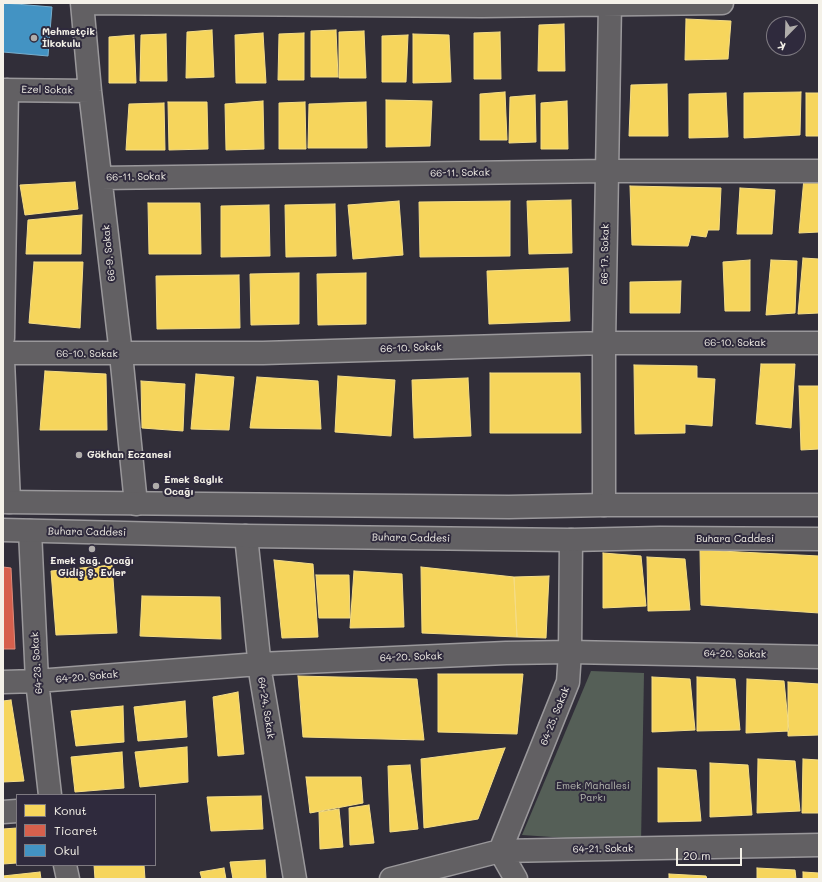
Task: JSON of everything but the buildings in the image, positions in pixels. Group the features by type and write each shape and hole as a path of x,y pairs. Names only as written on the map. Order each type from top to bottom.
{"street":[{"path":"82,3 482,6 722,3"},
{"name":"66-9. Sokak","path":"82,3 90,91 121,354 136,504"},
{"name":"66-17. Sokak","path":"604,505 604,343 610,4"},
{"path":"3,338 5,90"},
{"name":"Ezel Sokak","path":"5,90 90,91"},
{"name":"66-11. Sokak","path":"101,178 607,171 819,170"},
{"name":"66-10. Sokak","path":"3,354 262,353 604,343 819,343"},
{"path":"3,360 6,502 509,507 604,505 819,505"},
{"name":"Buhara Caddesi","path":"3,530 246,536 571,540 660,538 819,539"},
{"name":"64-23. Sokak","path":"30,531 37,681 50,794"},
{"name":"64-24. Sokak","path":"246,536 260,664 295,879"},
{"name":"64-25. Sokak","path":"500,851 568,682 570,652 571,540"},
{"name":"64-20. Sokak","path":"3,682 37,681 260,664 570,652 819,657"},
{"path":"3,812 16,811"},
{"name":"64-21. Sokak","path":"391,879 500,851 819,845"},
{"path":"500,851 516,879"},
{"path":"65,866 68,879"}],"green space":[{"name":"Emek Mahallesi Parkı","path":"591,671 644,673 641,843 522,835"}],"place":[{"name":"Mehmetçik İlkokulu","path":"34,38"},
{"name":"Gökhan Eczanesi","path":"79,455"},
{"name":"Emek Saglık Ocağı","path":"156,486"},
{"name":"Emek Sağ. Ocağı Gidiş Ş. Evler","path":"92,549"}]}
